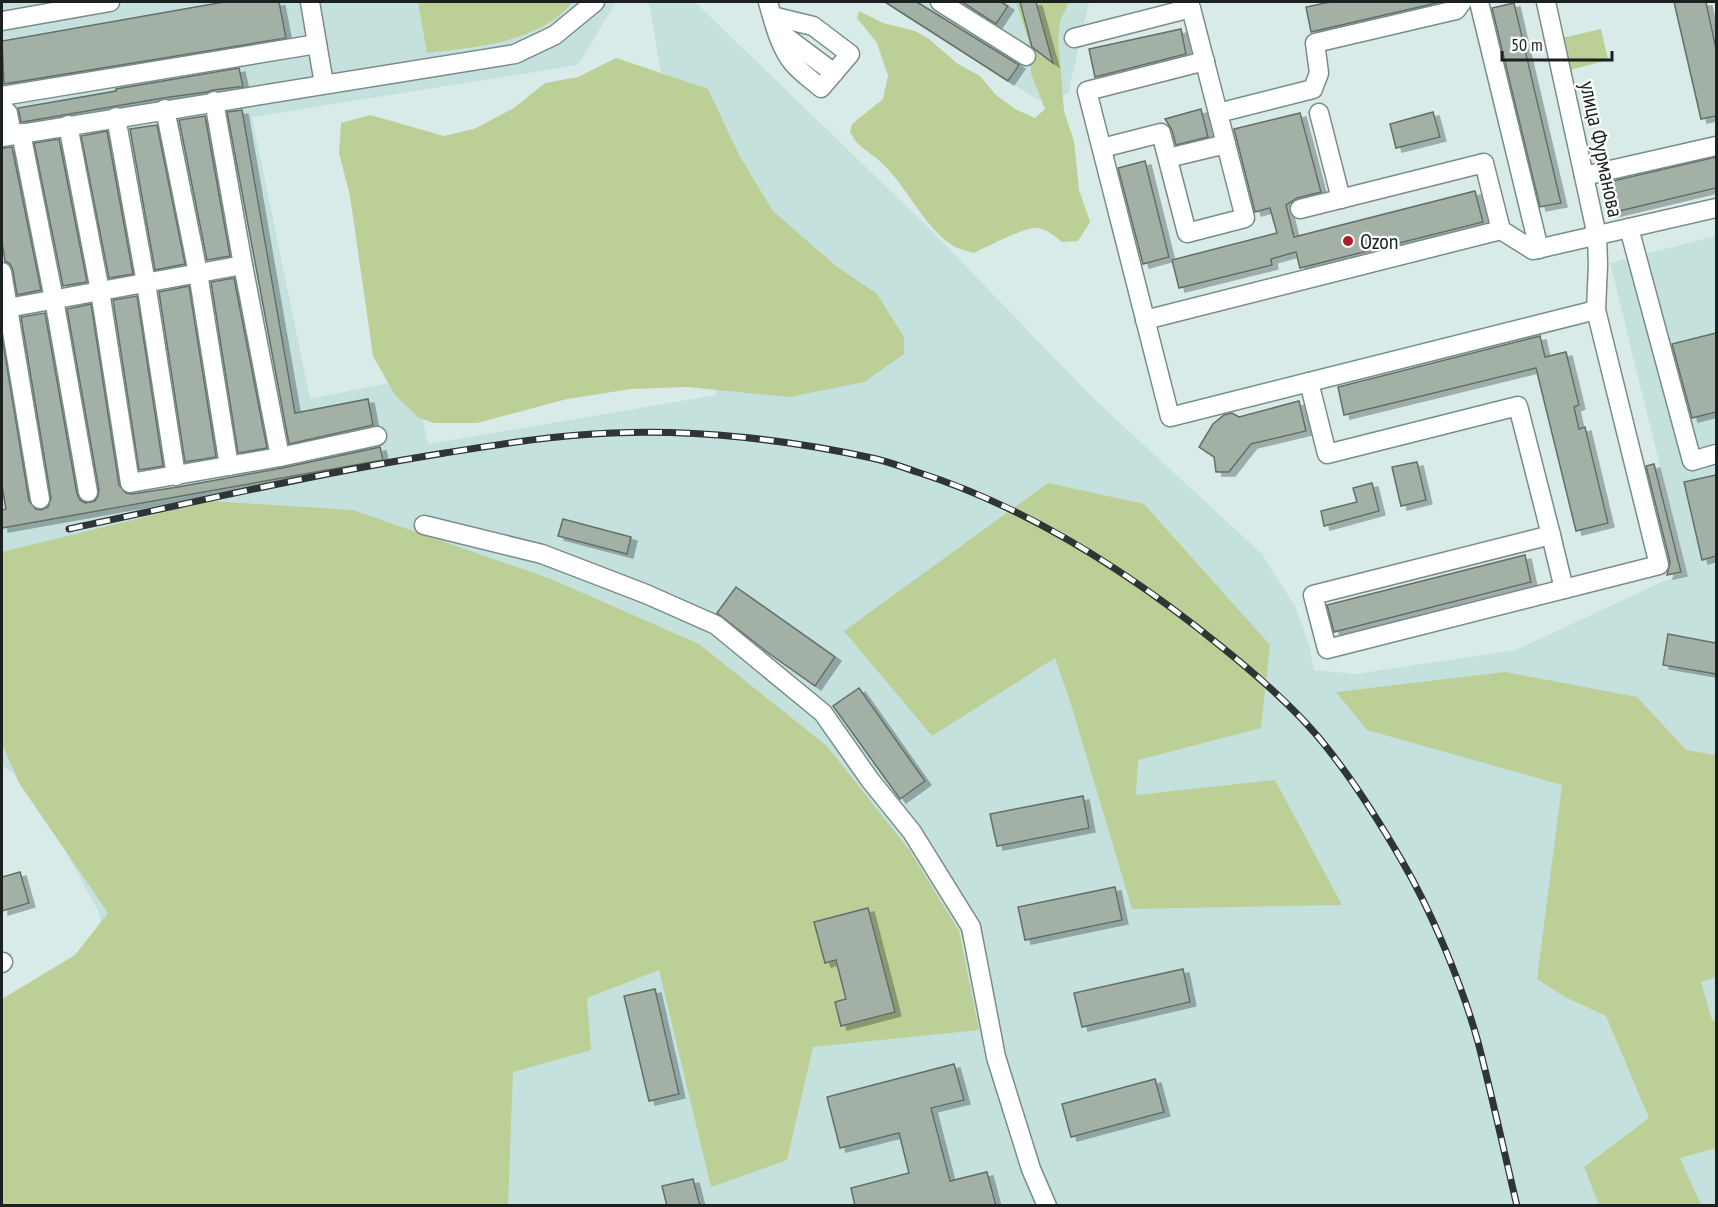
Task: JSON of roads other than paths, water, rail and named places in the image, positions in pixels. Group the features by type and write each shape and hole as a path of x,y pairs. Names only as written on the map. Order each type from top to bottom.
{"street":[{"path":"2,21 110,2"},
{"path":"310,2 324,84"},
{"path":"12,135 515,54 555,34 596,2"},
{"path":"940,2 1026,56"},
{"path":"1218,113 1313,89 1319,73 1315,43 1456,10 1462,2"},
{"path":"1479,2 1539,249"},
{"name":"улица Фурманова","path":"1546,2 1597,236 1596,310 1659,565 1564,589"},
{"path":"1074,38 1191,8 1245,218 1187,233 1161,132 1102,148"},
{"path":"772,15 813,26 850,54 821,88 792,62 772,15"},
{"path":"2,96 317,44"},
{"path":"1205,61 1087,91 1170,417 1596,310"},
{"path":"214,101 280,457"},
{"path":"2,107 8,113 54,299 88,492"},
{"path":"165,109 198,273 229,466"},
{"path":"1319,113 1341,199"},
{"path":"116,117 146,283 176,476"},
{"path":"68,125 100,291 130,483 280,457 377,436"},
{"path":"1168,158 1226,144"},
{"path":"1584,176 1716,146"},
{"path":"1300,210 1484,163 1501,230 1533,250 1716,208"},
{"path":"1629,228 1692,460 1716,454"},
{"path":"1145,320 1501,230"},
{"path":"4,309 243,265"},
{"path":"2,272 4,309 40,500"},
{"path":"1309,382 1327,454 1518,406 1551,535 1564,589 1327,649 1313,595 1551,535"},
{"path":"424,525 542,555 646,594 716,625 823,713 870,780 912,832 971,927 996,1057 1030,1169 1047,1206"}],"railway":[{"path":"69,529 257,488 398,461 528,440 644,432 743,437 878,459 1000,504 1078,545 1188,620 1289,705 1324,744 1345,772 1375,816 1413,881 1455,973 1478,1042 1517,1206"}],"place":[{"name":"Ozon","path":"1348,241"}]}
